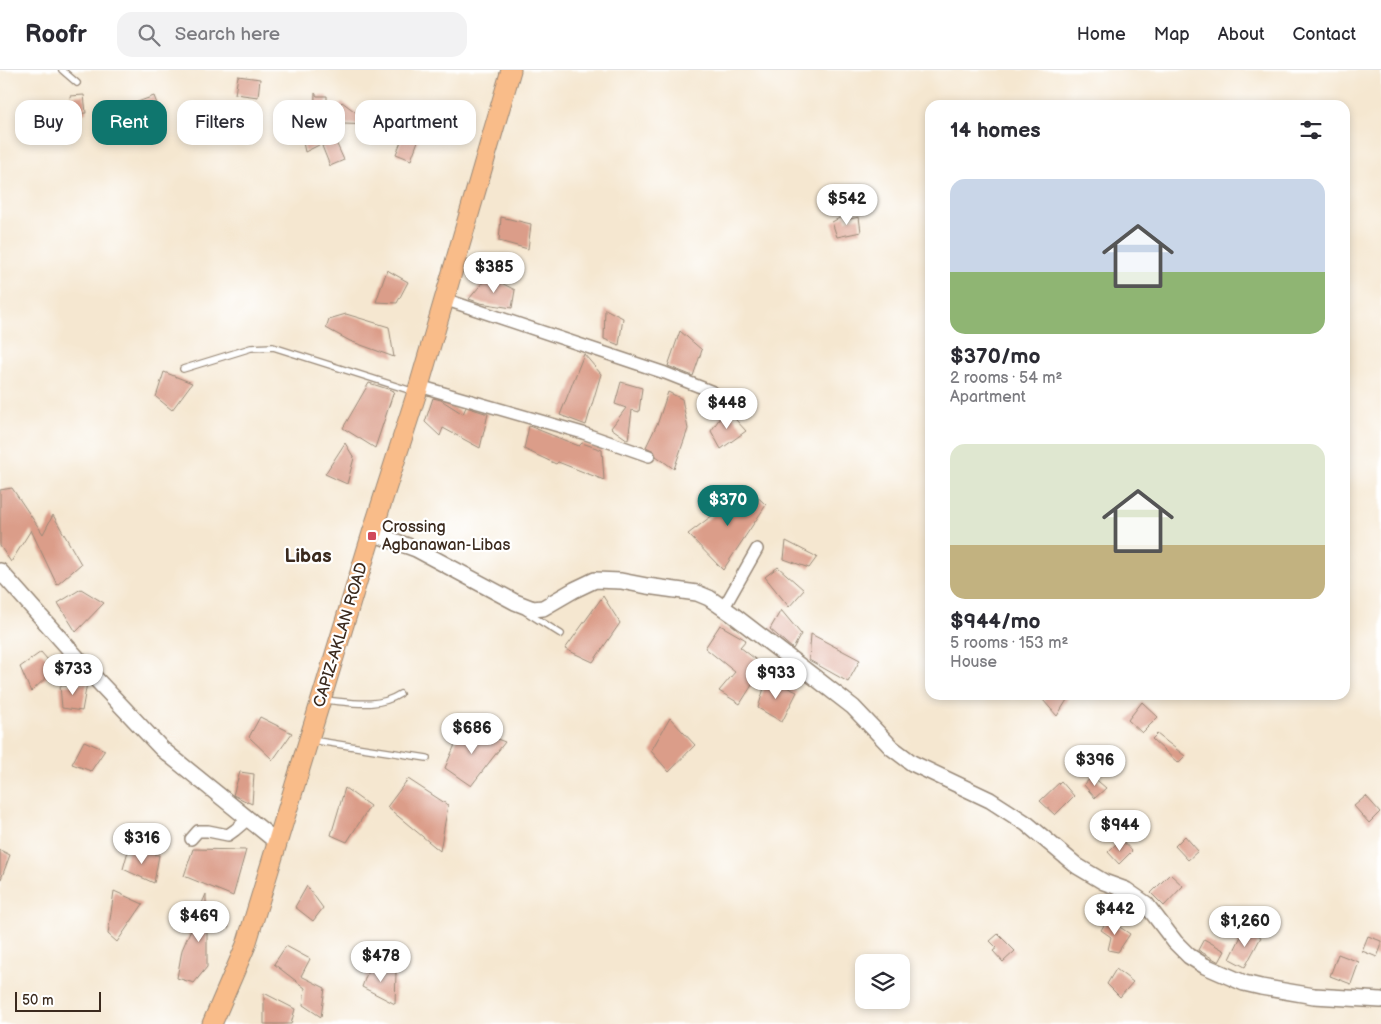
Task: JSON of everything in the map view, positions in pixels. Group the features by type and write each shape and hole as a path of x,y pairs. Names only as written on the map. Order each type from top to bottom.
{"main road":[{"name":"CAPIZ-AKLAN ROAD","path":"212,1024 246,945 278,843 308,740 418,389 511,70"}],"street":[{"path":"444,299 713,392"},
{"path":"418,389 583,433 649,456"},
{"path":"372,533 416,549 515,602 533,609 543,608 595,580 608,580 697,593 709,598 853,707 892,748 912,763 990,800 1027,824 1077,866 1104,882 1126,890 1146,904 1175,942 1189,956 1205,966 1252,985 1314,996 1381,1000"},
{"path":"723,609 757,549"},
{"path":"0,571 147,734 176,761 278,843"},
{"path":"191,838 198,831 208,830 228,835 248,818"}],"lane":[{"path":"62,70 76,83"},
{"path":"184,369 251,348 273,347 418,389"},
{"path":"515,602 531,616 561,634"},
{"path":"322,700 374,704 384,703 400,694"},
{"path":"308,740 428,758"}],"building":[{"path":"238,76 260,79 258,97 235,94"},
{"path":"315,93 317,96 327,96 327,100 315,100"},
{"path":"84,95 86,113 82,113 82,100 70,100 70,96"},
{"path":"154,96 156,100 143,100"},
{"path":"345,104 355,112 355,124 345,124"},
{"path":"304,145 319,145 305,152"},
{"path":"337,145 344,160 330,166 322,146"},
{"path":"400,145 417,145 411,160 396,154"},
{"path":"845,215 846,220 859,217 861,232 837,237 832,222"},
{"path":"501,217 531,224 528,249 499,241"},
{"path":"387,270 408,282 397,303 376,302"},
{"path":"488,276 515,290 512,308 480,303 469,299"},
{"path":"605,309 623,318 619,345 604,339"},
{"path":"346,314 389,327 394,357 350,341 326,328 329,319"},
{"path":"680,331 702,350 693,376 668,366"},
{"path":"584,354 601,374 586,425 560,415"},
{"path":"164,372 192,383 172,410 156,397"},
{"path":"621,382 642,388 639,412 632,410 628,440 611,428 626,408 615,404"},
{"path":"369,383 394,391 375,448 343,428"},
{"path":"668,392 682,399 688,429 674,469 656,456 654,451 646,447 658,422"},
{"path":"433,398 441,400 463,414 466,407 488,414 480,448 443,428 440,436 425,422"},
{"path":"726,409 746,431 721,449 711,431"},
{"path":"529,426 579,446 582,443 602,450 604,480 558,462 556,464 524,449"},
{"path":"345,443 354,458 347,484 325,474"},
{"path":"12,488 43,534 53,515 81,564 57,585 31,530 11,562 0,546 0,490"},
{"path":"748,488 766,505 723,570 688,534"},
{"path":"786,541 817,557 809,568 784,559"},
{"path":"778,567 804,590 789,607 765,577"},
{"path":"81,589 104,603 76,632 58,603"},
{"path":"603,596 620,623 593,662 565,649"},
{"path":"781,610 801,634 793,649 770,629"},
{"path":"720,625 746,640 740,647 764,666 740,704 719,691 735,672 705,648"},
{"path":"811,634 860,660 848,682 809,660"},
{"path":"41,652 54,667 54,670 31,692 20,667"},
{"path":"767,678 797,692 782,722 758,708"},
{"path":"87,683 82,711 62,708 60,686"},
{"path":"1043,700 1067,700 1057,716"},
{"path":"1142,702 1158,717 1142,733 1128,720"},
{"path":"260,717 292,733 273,760 249,737"},
{"path":"670,718 695,745 669,772 651,751"},
{"path":"463,726 505,742 471,786 445,768"},
{"path":"1157,734 1185,756 1178,763 1152,739"},
{"path":"84,741 105,750 91,771 72,764"},
{"path":"240,772 254,774 252,804 233,795"},
{"path":"1092,776 1106,788 1095,798 1084,785"},
{"path":"408,779 448,805 440,851 387,807"},
{"path":"1061,781 1074,796 1055,815 1040,801"},
{"path":"345,788 370,806 347,842 331,835"},
{"path":"1366,796 1380,812 1369,823 1354,806"},
{"path":"1185,836 1198,851 1188,860 1175,846"},
{"path":"1121,839 1132,851 1119,864 1108,852"},
{"path":"193,849 246,850 233,896 184,876"},
{"path":"0,850 10,855 1,879 0,879"},
{"path":"128,851 159,855 154,883 123,869"},
{"path":"1170,874 1183,886 1164,906 1151,893"},
{"path":"307,886 323,908 313,921 295,907"},
{"path":"114,891 143,904 117,942 108,934"},
{"path":"206,894 206,904 219,907 229,928 207,919 207,967 194,983 177,978 182,950"},
{"path":"1108,919 1130,934 1118,952 1108,950 1111,937 1101,930"},
{"path":"1245,928 1261,937 1245,967 1230,959"},
{"path":"998,934 1015,951 1003,962 993,951 997,948 990,941"},
{"path":"1368,936 1381,941 1377,957 1362,951"},
{"path":"1204,939 1225,951 1219,962 1198,950"},
{"path":"286,946 310,959 301,976 325,988 321,1017 303,1005 305,988 274,964"},
{"path":"1338,954 1359,962 1351,984 1330,976"},
{"path":"370,965 396,972 395,1004 362,987"},
{"path":"1116,969 1133,982 1120,997 1107,984"},
{"path":"264,993 295,1009 291,1024 264,1024"}],"place":[{"name":"Crossing Agbanawan-Libas","path":"372,536"}],"district":[{"name":"Libas","path":"308,556"}]}
